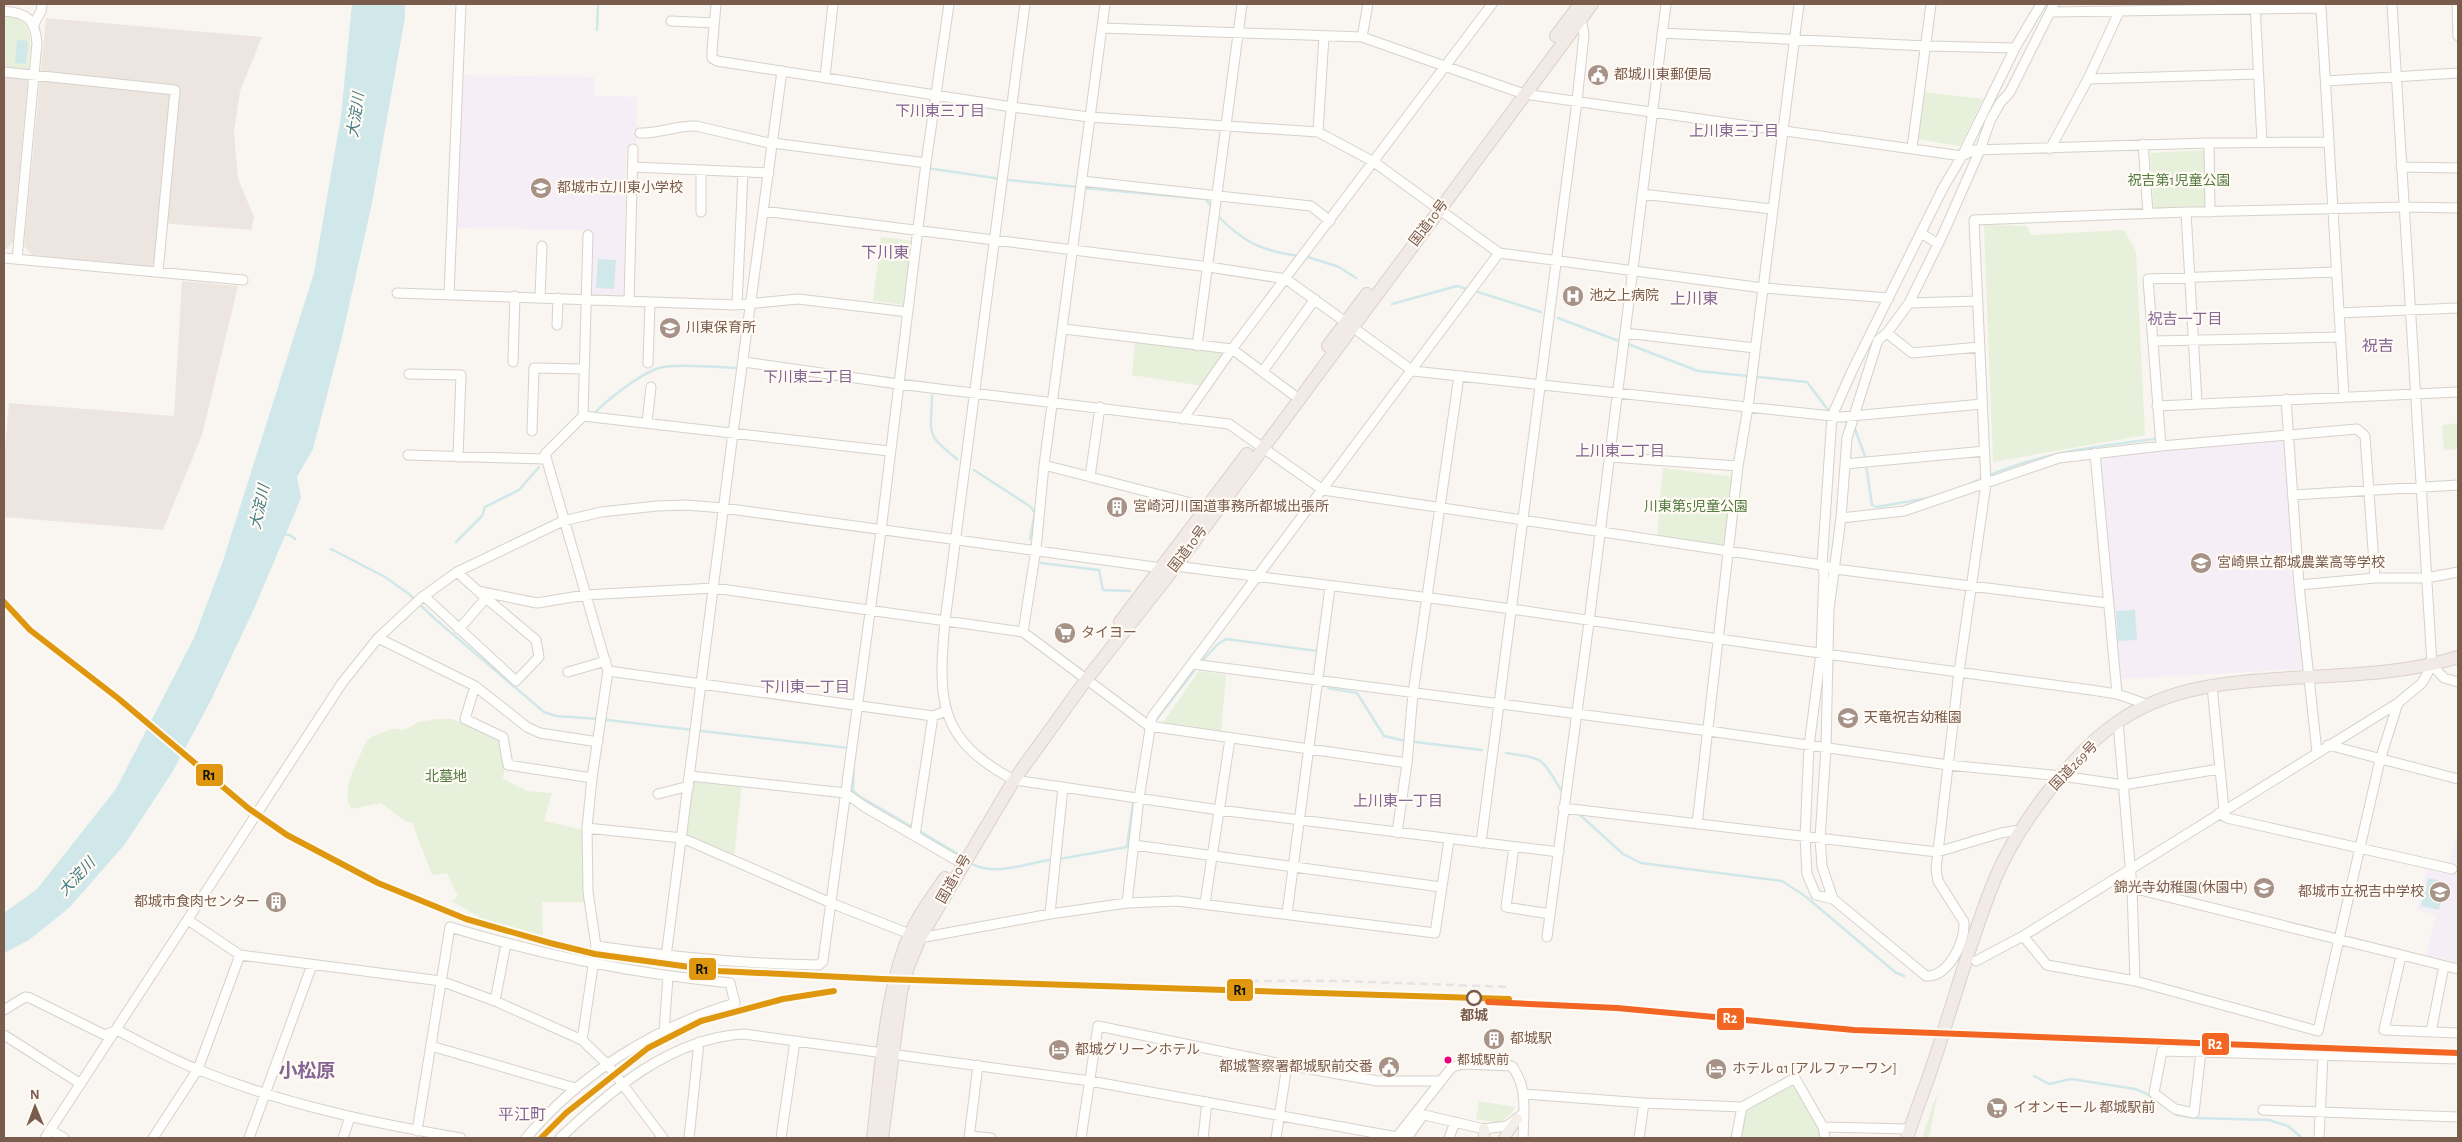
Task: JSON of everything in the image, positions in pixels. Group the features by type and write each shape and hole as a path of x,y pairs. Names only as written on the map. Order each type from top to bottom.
{"highway":[{"name":"国道10号","path":"1082,678 1176,566 1259,445 1437,207 1578,12 1592,4"},
{"name":"国道10号","path":"873,1138 889,1053 915,936 1011,779 1162,568 1207,508 1259,445"},
{"name":"国道269号","path":"1908,1134 1996,878 2034,809 2062,776 2118,722 2149,705 2176,695 2212,686 2391,671 2432,665 2458,657"},
{"name":"国道10号","path":"882,1138 889,1053"}],"main road":[{"path":"1504,1138 1520,1116"}],"street":[{"path":"17,259 37,43 34,24 41,11 42,4"},
{"path":"449,294 462,4"},
{"path":"716,4 712,58 717,61 1012,107 1089,117 1318,132 1374,162 1499,253 1763,288 1889,298"},
{"path":"825,77 833,4"},
{"path":"596,946 666,957 748,964 819,965 823,961 881,531 889,451 925,168 949,4"},
{"path":"1025,4 945,621 941,672 946,711 962,740 990,768 1011,779 1220,810 1449,840 1558,852"},
{"path":"1023,632 1036,549 1044,465 1064,329 1072,250 1104,4"},
{"path":"1197,346 1209,267 1242,4"},
{"path":"1362,37 1368,4"},
{"path":"1183,419 1232,349 1298,264 1492,4"},
{"path":"1547,937 1575,715 1589,622 1666,4"},
{"path":"1697,824 1730,552 1738,466 1756,348 1799,4"},
{"path":"1912,148 1932,4"},
{"path":"1833,899 1822,866 1820,838 1826,748 1824,581 1822,565 1832,416 1852,371 1921,233 1962,156 2015,48 2041,4"},
{"path":"1976,961 2023,936 2398,703 2418,687 2432,665 2414,393 2392,4"},
{"path":"2457,4 2458,36"},
{"path":"2255,6 2262,142"},
{"path":"2344,396 2334,209 2328,142 2321,8 2255,6 2119,12 2052,8 2010,92 2000,103 1990,121 1980,150 1909,303 1887,333 1878,340 1864,390 1852,416 1844,464 1841,518 1824,654 1809,746 1805,837 1806,865 1812,888 1816,895 1833,899 1926,976 1935,976 1945,970 1955,955 1964,930 1964,922 1938,881 1937,852 1959,672 1986,484 1974,220 2186,212 2210,212 2334,209 2404,207 2458,208"},
{"path":"4,11 19,12 34,24"},
{"path":"1481,843 1577,101 1584,35 1578,12"},
{"path":"2050,149 2088,79 2119,12"},
{"path":"671,22 714,23"},
{"path":"1102,28 1362,37 1520,93 1962,156 1980,150 2050,149 2143,144 2328,142"},
{"path":"1662,33 1926,46 2015,48"},
{"path":"1318,132 1324,36"},
{"path":"666,957 782,71"},
{"path":"4,72 175,90 158,272"},
{"path":"2326,80 2458,73"},
{"path":"2088,79 2257,74"},
{"path":"640,133 696,126 773,144 925,168"},
{"path":"2209,143 2210,212"},
{"path":"2143,144 2148,213"},
{"path":"629,302 633,149"},
{"path":"632,167 769,173"},
{"path":"2401,167 2458,168"},
{"path":"701,170 701,212"},
{"path":"738,306 743,172"},
{"path":"1082,181 1217,198 1311,206 1330,221"},
{"path":"1642,194 1772,210"},
{"path":"764,212 1209,267 1286,279 1413,371 1832,416 1852,416 1982,404"},
{"path":"2186,212 2197,403"},
{"path":"1921,233 1938,244"},
{"path":"582,1040 596,946 588,892 587,828 592,778 608,671 545,454 583,416 588,235"},
{"path":"540,297 542,246"},
{"path":"1127,903 1139,798 1149,726 1152,717 1413,371 1499,253"},
{"path":"4,258 243,280"},
{"path":"2161,446 2148,279 2336,272"},
{"path":"397,293 738,306 798,299 908,312"},
{"path":"513,362 515,296"},
{"path":"557,325 558,298"},
{"path":"1262,371 1314,299"},
{"path":"1909,303 1978,301"},
{"path":"648,362 650,303"},
{"path":"2339,313 2458,308"},
{"path":"1064,329 1232,349 1295,396"},
{"path":"1625,333 1756,348"},
{"path":"1887,333 1912,353 1980,347"},
{"path":"2153,341 2340,337"},
{"path":"744,362 898,384 1054,401 1230,424 1323,490 1822,565 1835,569 2107,603"},
{"path":"532,431 534,368 584,369"},
{"path":"409,374 462,375 458,457"},
{"path":"1397,833 1407,763 1413,693 1459,376"},
{"path":"647,424 651,387"},
{"path":"2157,406 2458,392"},
{"path":"2286,399 2299,584 2317,752"},
{"path":"1090,477 1100,408"},
{"path":"583,416 889,451"},
{"path":"1841,518 1904,511 2059,458 2161,446 2358,429 2366,436 2375,578"},
{"path":"1844,464 1985,451"},
{"path":"2095,453 2107,603 2117,694"},
{"path":"408,455 546,459"},
{"path":"1610,457 1738,466"},
{"path":"1044,465 1207,508"},
{"path":"2293,494 2458,485"},
{"path":"45,1138 342,683 378,638 422,597 457,572 563,521 634,508 686,505 724,508 881,531 1036,549 1162,568 1176,566 1511,609 1589,622 1720,638 2117,694 2149,705"},
{"path":"422,597 459,628 516,681 539,657 536,640 457,572"},
{"path":"2299,584 2375,578 2426,578 2458,572"},
{"path":"1287,914 1330,587"},
{"path":"478,591 537,603 585,595 714,588 1023,632 1082,678 1149,726 1407,763"},
{"path":"459,628 486,598"},
{"path":"378,638 475,686 527,727 540,733 598,742"},
{"path":"568,672 606,660"},
{"path":"1193,664 1709,731 1948,766 2062,776 2123,785 2219,769"},
{"path":"2432,665 2444,678 2458,682"},
{"path":"608,671 702,682 933,716 946,711"},
{"path":"475,686 465,719 503,737 508,765 592,778"},
{"path":"2212,686 2222,811 2227,818 2452,869"},
{"path":"2023,936 2048,965 2135,981 2318,1031 2380,760 2398,703"},
{"path":"915,835 933,716"},
{"path":"2118,722 2132,888 2135,981"},
{"path":"1205,903 1230,739"},
{"path":"2328,745 2458,779"},
{"path":"690,776 845,793 865,807 960,862"},
{"path":"658,794 689,786"},
{"path":"1050,914 1063,787"},
{"path":"1563,808 1937,852 2001,833 2021,830"},
{"path":"587,828 682,838 831,903 915,936 1127,903 1176,901 1205,903 1435,933 1449,840"},
{"path":"1134,846 1441,887"},
{"path":"1514,847 1506,907 1550,914"},
{"path":"2132,888 2458,970"},
{"path":"188,920 240,955 441,981 495,1001 582,1040 608,1065 663,1138"},
{"path":"416,1131 450,927 506,944 594,965 668,977 730,982 735,1003 664,1031 608,1065 575,1088 544,1116 526,1138"},
{"path":"495,1001 506,944"},
{"path":"153,1138 198,1070 240,955"},
{"path":"2401,956 2384,1030 2458,1033"},
{"path":"249,1138 312,965"},
{"path":"2431,1032 2444,966"},
{"path":"664,1031 668,977"},
{"path":"4,1010 25,997 30,998 105,1035 117,1030 198,1070 265,1094 350,1117 461,1138"},
{"path":"1081,1138 1098,1026 1287,1066 1378,1081 1440,1081"},
{"path":"561,1138 624,1085 667,1055 699,1042 728,1035 744,1034 1090,1080 1279,1117 1396,1137 1419,1114"},
{"path":"4,1035 81,1084"},
{"path":"781,1138 795,1041"},
{"path":"689,1138 699,1042"},
{"path":"431,1046 575,1088"},
{"path":"2201,1052 2194,1113 2175,1109 2154,1093 2162,1051 2323,1055 2458,1059"},
{"path":"2319,1138 2323,1055"},
{"path":"1407,1138 1419,1114 1440,1081 1452,1066 1464,1064 1512,1066 1521,1080 1524,1094 1520,1116 1522,1138"},
{"path":"978,1065 969,1137 991,1138"},
{"path":"1276,1138 1287,1066"},
{"path":"1524,1094 1644,1103 1742,1107 1795,1078 1823,1127 1825,1138"},
{"path":"1203,1138 1207,1102"},
{"path":"1639,1138 1644,1103"},
{"path":"1736,1138 1742,1107"},
{"path":"2263,1110 2458,1117"},
{"path":"1419,1114 1455,1122 1484,1133 1507,1126 1520,1116"},
{"path":"343,1138 350,1117"},
{"path":"1449,1138 1455,1122"},
{"path":"1823,1127 1908,1134"},
{"path":"50,1130 64,1138"}],"shaded area":[{"path":"46,18 262,37 240,91 234,132 238,179 254,217 251,230 160,223 156,261 150,267 32,255 24,246"},
{"name":"都城市立川東小学校","path":"463,75 594,77 594,96 637,97 637,148 626,148 624,294 621,297 593,297 589,295 591,230 455,228"},
{"path":"4,77 28,79 13,242 4,251"},
{"path":"182,281 238,286 202,435 163,530 4,517 4,463 9,403 174,416"},
{"name":"宮崎県立都城農業高等学校","path":"2281,440 2285,442 2303,669 2122,679 2117,673 2099,456"},
{"name":"都城市立祝吉中学校","path":"2458,828 2458,963 2426,955 2436,915 2417,910 2427,869 2447,874"}],"green space":[{"path":"4,16 15,18 27,27 30,42 28,70 4,68"},
{"path":"1923,92 1983,99 1960,146 1916,139"},
{"name":"祝吉第1児童公園","path":"2206,150 2207,210 2154,210 2150,153"},
{"path":"1984,225 2027,226 2031,235 2124,230 2136,252 2145,435 1993,462"},
{"path":"881,237 913,241 905,305 873,301"},
{"path":"1135,342 1222,353 1225,357 1203,386 1132,375"},
{"path":"2458,423 2458,449 2444,450 2442,425"},
{"name":"川東第5児童公園","path":"1663,468 1736,477 1727,547 1657,536"},
{"path":"1199,671 1226,675 1221,733 1162,724"},
{"name":"北墓地","path":"452,719 500,740 505,764 503,779 527,791 552,793 544,821 584,830 586,902 542,902 543,937 486,921 452,901 458,896 447,873 432,875 412,822 406,822 381,803 351,809 348,793 351,775 366,742 371,737 392,729 404,730 419,722"},
{"path":"692,781 742,785 734,856 689,836 686,831"},
{"path":"1795,1078 1825,1138 1736,1138 1742,1107"},
{"path":"1938,1091 1929,1138 1922,1138"},
{"path":"1479,1101 1515,1107 1510,1115 1499,1123 1476,1119"}],"water":[{"name":"大淀川","path":"352,4 405,4 405,17 372,203 342,337 313,449 297,477 301,498 253,611 210,702 173,771 125,844 69,908 29,940 4,953 4,913 37,889 116,789 194,638 223,561 314,273 341,116"},
{"path":"17,40 28,41 26,64 15,63"},
{"path":"598,259 616,260 614,289 596,288"},
{"path":"2135,610 2137,640 2118,641 2116,611"},
{"path":"2428,878 2445,882 2439,910 2421,906"}],"waterway":[{"path":"597,30 598,4"},
{"path":"927,168 1008,180 1078,187"},
{"path":"1084,188 1206,199 1213,209"},
{"path":"1217,215 1236,233 1254,244 1274,251 1299,256"},
{"path":"1305,256 1339,267 1356,278"},
{"path":"1392,304 1457,286 1467,289"},
{"path":"1478,292 1541,312"},
{"path":"1558,318 1619,341"},
{"path":"1628,344 1698,371 1748,376"},
{"path":"594,414 643,375 659,368 686,366 737,368"},
{"path":"842,372 895,379"},
{"path":"1758,377 1807,382 1828,410"},
{"path":"905,380 925,383"},
{"path":"932,396 932,433 939,444 957,459"},
{"path":"1855,429 1866,459"},
{"path":"1988,476 2008,468 2069,451 2154,439"},
{"path":"1866,465 1872,505 1876,507 1929,498"},
{"path":"456,542 482,516 485,507 519,490 539,467"},
{"path":"974,470 1031,507 1035,513 1030,539"},
{"path":"1965,486 1983,478"},
{"path":"283,534 290,535 295,539"},
{"path":"331,549 385,577 409,594 435,619 544,712 556,716 599,719 849,748"},
{"path":"1041,563 1099,570 1103,590 1130,591"},
{"path":"1203,660 1218,644 1226,639 1317,651"},
{"path":"1156,720 1194,671"},
{"path":"1328,688 1357,693 1384,736 1405,741"},
{"path":"1415,742 1482,750"},
{"path":"854,751 853,791 914,828"},
{"path":"1506,753 1535,758 1540,761 1545,765 1561,790"},
{"path":"1059,859 1127,847 1133,803"},
{"path":"1579,814 1623,854 1641,863 1782,881 1805,896 1895,972 1904,976"},
{"path":"918,830 963,857"},
{"path":"969,862 978,867 999,869 1053,859"},
{"path":"2034,1076 2049,1084 2071,1079 2135,1089 2147,1094 2177,1115 2196,1118 2269,1120 2288,1126 2302,1138"}],"railway":[{"path":"4,602 30,630 119,699 248,808 287,835 378,883 466,919 550,943 595,954 719,971 882,979 1509,999"},
{"path":"1238,981 1340,981 1510,987"}],"transit line":[{"name":"R1","path":"4,602 30,630 119,699 248,808 287,835 378,883 466,919 550,943 595,954 719,971 882,979 1509,999"},
{"name":"R1","path":"541,1138 566,1113 648,1048 701,1021 783,999 834,991"},
{"name":"R2","path":"1488,1002 1617,1008 1854,1030 2458,1053"}],"place":[{"name":"都城川東郵便局","path":"1598,75"},
{"name":"都城市立川東小学校","path":"541,188"},
{"name":"池之上病院","path":"1573,296"},
{"name":"川東保育所","path":"670,328"},
{"name":"宮崎河川国道事務所都城出張所","path":"1117,507"},
{"name":"宮崎県立都城農業高等学校","path":"2201,563"},
{"name":"タイヨー","path":"1065,633"},
{"name":"天竜祝吉幼稚園","path":"1848,718"},
{"name":"錦光寺幼稚園(休園中)","path":"2264,888"},
{"name":"都城市立祝吉中学校","path":"2440,892"},
{"name":"都城市食肉センター","path":"276,902"},
{"name":"都城","path":"1474,998"},
{"name":"都城駅","path":"1494,1039"},
{"name":"都城グリーンホテル","path":"1059,1050"},
{"name":"都城駅前","path":"1448,1060"},
{"name":"都城警察署都城駅前交番","path":"1389,1067"},
{"name":"ホテル α1 [アルファーワン]","path":"1716,1069"},
{"name":"イオンモール 都城駅前","path":"1997,1108"}],"district":[{"name":"下川東三丁目","path":"940,111"},
{"name":"上川東三丁目","path":"1734,131"},
{"name":"下川東","path":"885,253"},
{"name":"上川東","path":"1694,299"},
{"name":"祝吉一丁目","path":"2185,319"},
{"name":"祝吉","path":"2378,346"},
{"name":"下川東二丁目","path":"808,377"},
{"name":"上川東二丁目","path":"1620,451"},
{"name":"下川東一丁目","path":"805,687"},
{"name":"上川東一丁目","path":"1398,801"},
{"name":"小松原","path":"307,1071"},
{"name":"平江町","path":"522,1115"}]}
